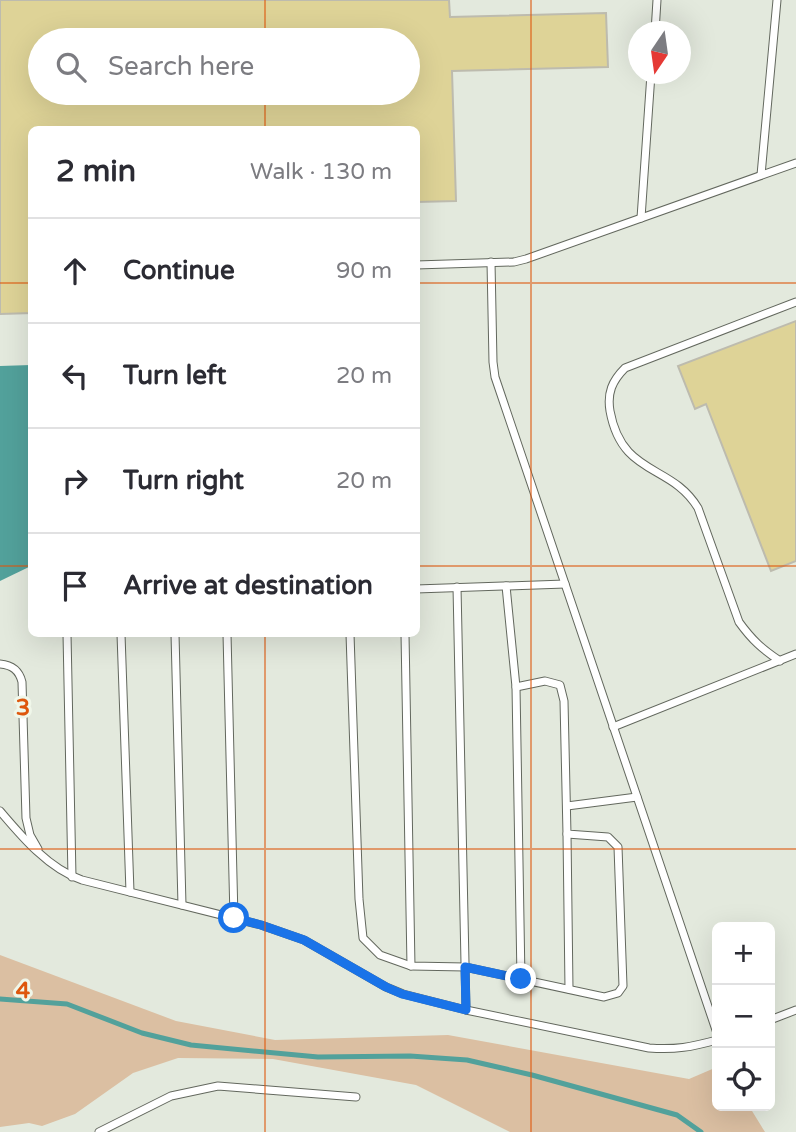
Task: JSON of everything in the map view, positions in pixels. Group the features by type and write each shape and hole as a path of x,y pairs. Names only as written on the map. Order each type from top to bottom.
{"lane":[{"path":"656,21 657,0"},
{"path":"761,175 777,0"},
{"path":"641,218 650,84"},
{"path":"420,265 514,262 526,259 796,163"},
{"path":"491,262 495,377 712,1018"},
{"path":"780,661 761,649 739,622 698,508 691,497 628,453 617,436 608,400 610,388 625,368 796,302"},
{"path":"420,589 565,584"},
{"path":"506,586 516,687 521,979"},
{"path":"457,587 466,1010"},
{"path":"67,637 72,877"},
{"path":"121,637 130,892"},
{"path":"175,637 181,905"},
{"path":"227,637 234,918"},
{"path":"351,637 359,899 363,939 380,956 411,966 465,967 604,997 618,993 623,986 618,847 608,837 568,834"},
{"path":"405,637 411,966"},
{"path":"614,727 796,654"},
{"path":"0,664 15,669 22,682 26,818 30,835 40,853"},
{"path":"516,687 545,681 559,685 565,701 569,989"},
{"path":"567,806 637,797"},
{"path":"0,811 22,838 72,877 261,925 304,940 402,994 649,1048 670,1050 712,1041"},
{"path":"775,1018 796,1010"},
{"path":"99,1132 171,1096 218,1086 356,1097"}],"shaded area":[{"path":"0,955 176,1021 275,1040 448,1035 689,1079 712,1069 712,1111 752,1111 765,1132 510,1132 416,1085 273,1059 178,1058 133,1073 75,1114 42,1126 29,1123 0,1127"}],"water":[{"path":"28,365 28,567 0,581 0,366"}],"building":[{"path":"0,0 449,0 450,17 606,13 608,67 452,71 456,201 420,202 420,126 28,126 28,313 0,314"},
{"path":"796,321 796,561 771,571 706,404 695,409 678,366"}],"waterway":[{"path":"0,999 67,1004 142,1033 191,1045 318,1057 410,1056 467,1060 677,1115 701,1132"}],"route":[{"path":"234,918 304,940 402,994 466,1010 465,967 521,979"}]}
